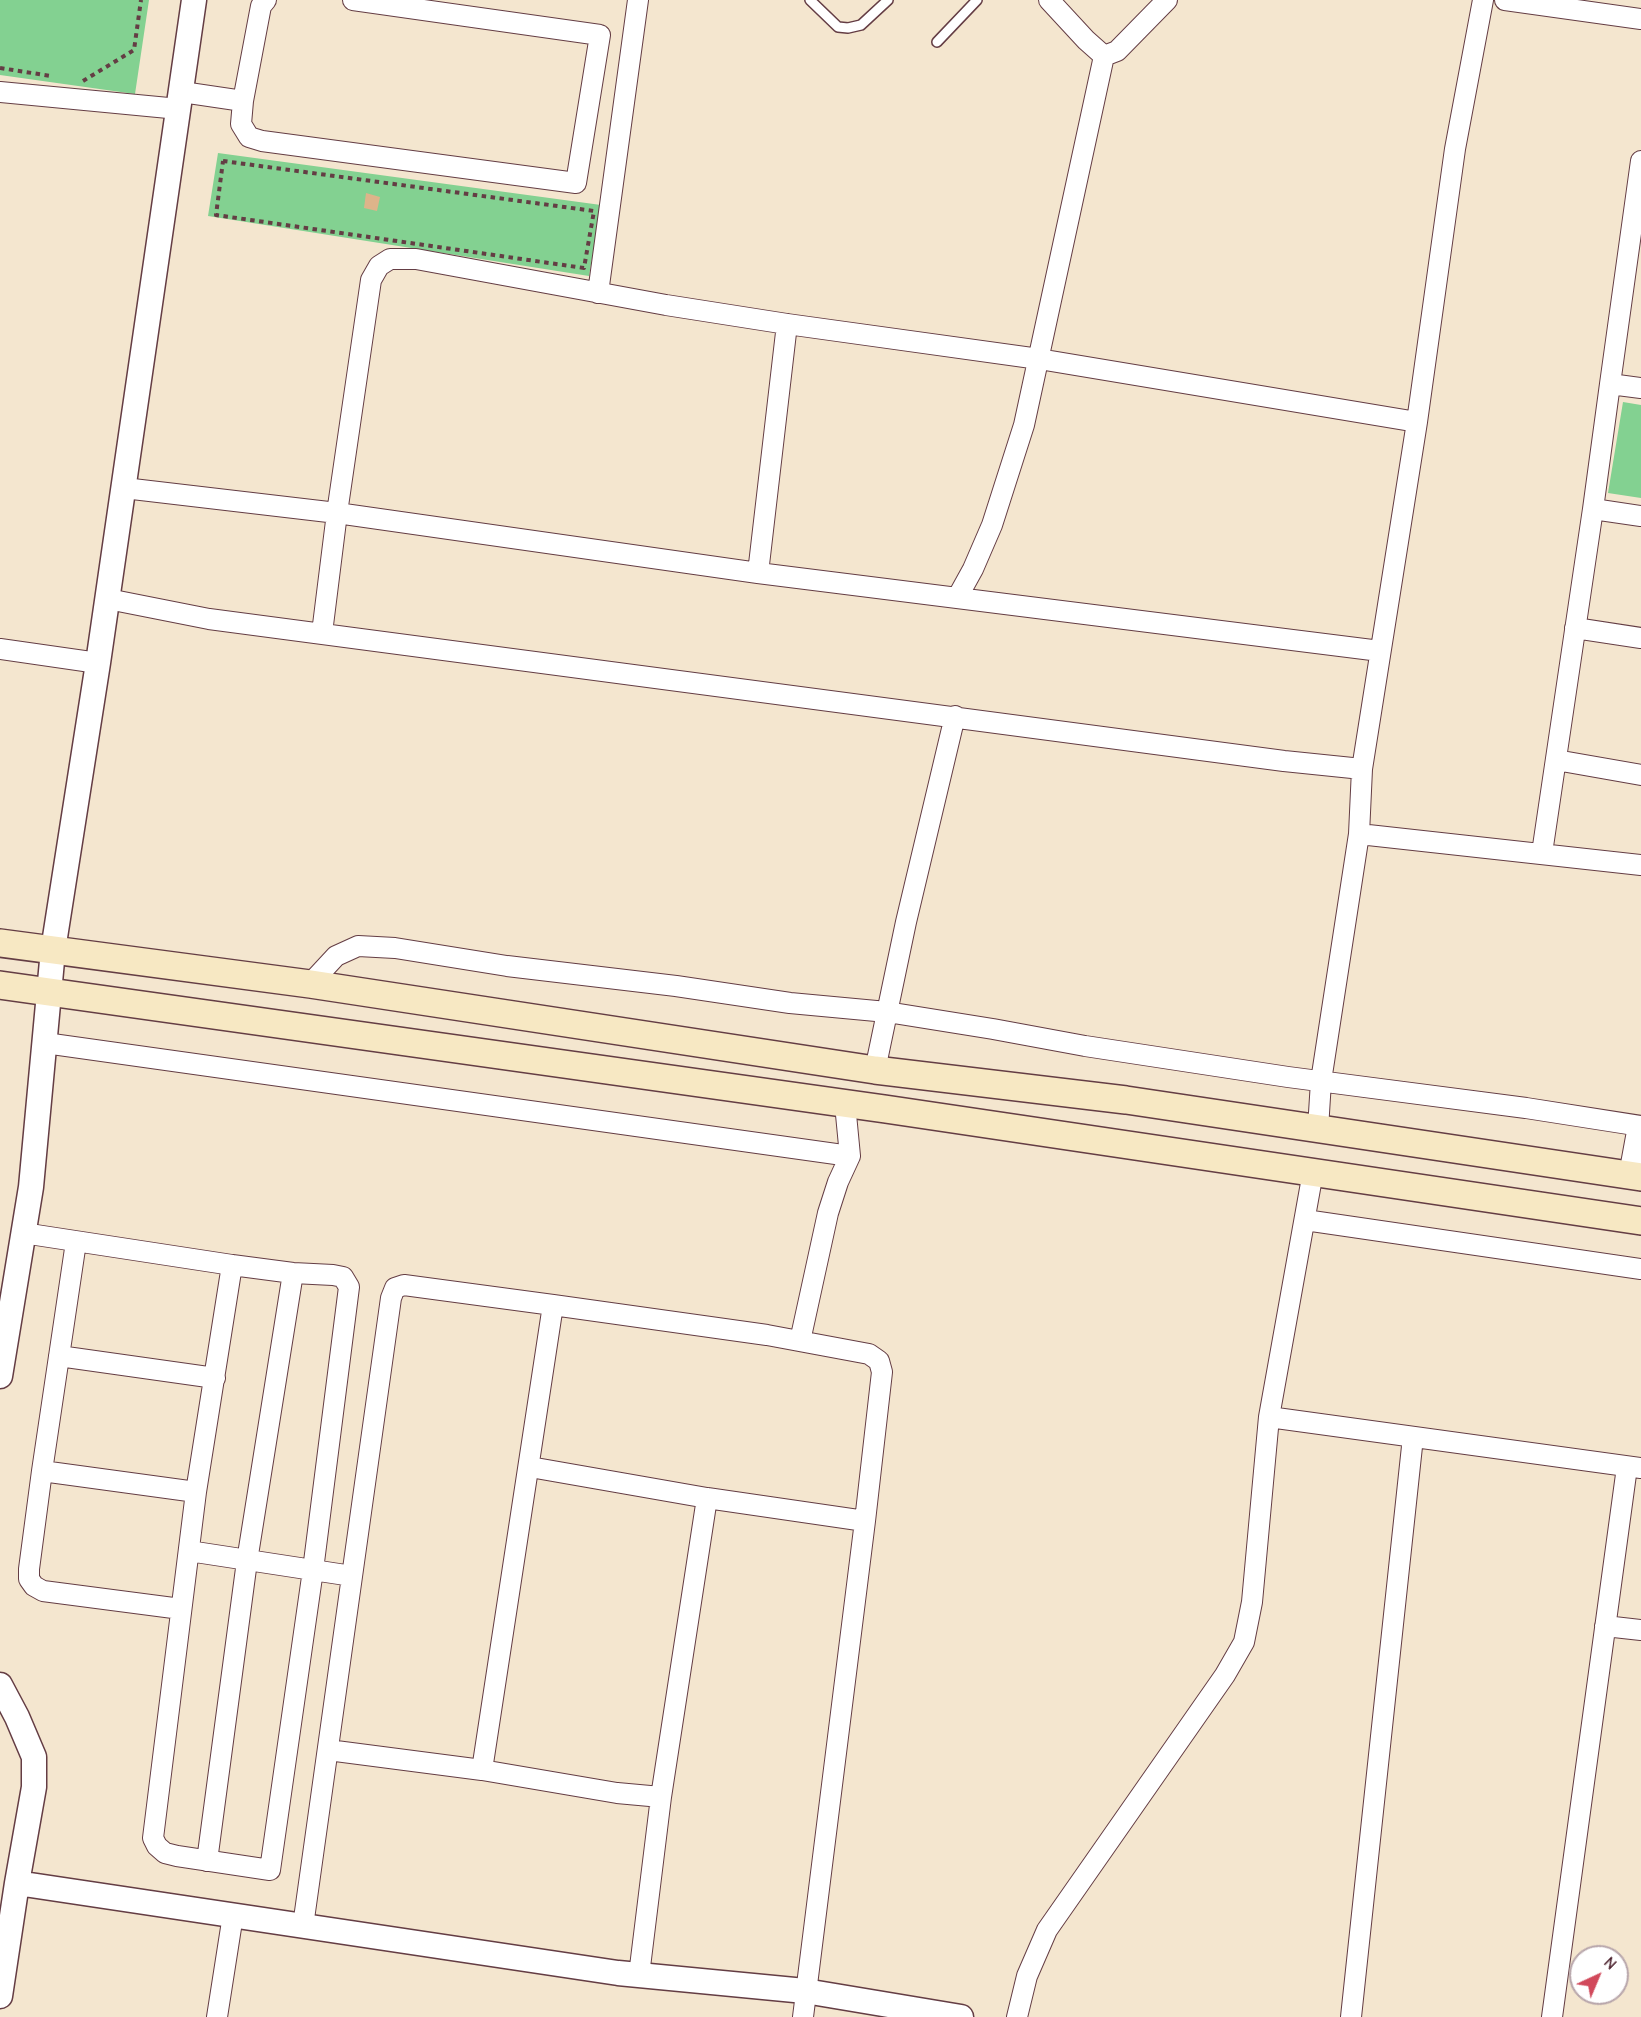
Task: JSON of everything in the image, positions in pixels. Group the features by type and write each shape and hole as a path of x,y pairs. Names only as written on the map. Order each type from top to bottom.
{"main road":[{"path":"0,943 310,984 875,1070 1126,1100 1635,1176 1633,1220 845,1104 0,985"},
{"path":"1313,1172 1318,1130"}],"street":[{"path":"0,1376 31,1187 53,950 108,599 194,0"},
{"path":"266,0 261,6 243,101 242,124 249,136 262,141 576,183 600,36 353,0"},
{"path":"598,293 638,0"},
{"path":"1049,0 1104,56"},
{"path":"1104,56 1117,51 1167,0"},
{"path":"1318,1130 1321,1081 1359,834 1362,769 1417,422 1455,149 1483,0"},
{"path":"1505,0 1641,19"},
{"path":"957,598 973,569 992,525 1024,425 1104,56"},
{"path":"0,92 180,101 243,101"},
{"path":"1542,853 1610,384 1634,267 1641,161"},
{"path":"322,633 371,280 379,267 390,259 416,259 598,293 787,324 1040,359 1417,422"},
{"path":"758,573 787,324"},
{"path":"1610,384 1641,388"},
{"path":"124,488 337,513 758,573 1380,651"},
{"path":"1593,508 1641,516"},
{"path":"108,599 209,619 1284,761 1362,769"},
{"path":"1575,628 1641,638"},
{"path":"0,649 98,663"},
{"path":"875,1070 906,922 955,716"},
{"path":"1556,760 1641,775"},
{"path":"1359,834 1641,865"},
{"path":"310,984 336,956 358,946 394,948 507,966 676,986 790,1003 887,1012 1085,1046 1640,1126 1635,1176"},
{"path":"45,1043 850,1156"},
{"path":"800,1341 828,1213 838,1182 850,1156 845,1104"},
{"path":"1017,2017 1027,1976 1047,1930 1225,1675 1244,1642 1252,1602 1269,1418 1313,1172"},
{"path":"1305,1220 1641,1269"},
{"path":"23,1233 232,1265 293,1273 333,1275 343,1277 349,1287 313,1569 270,1870 165,1853 157,1846 153,1838 196,1492 232,1265"},
{"path":"76,1242 42,1471 29,1579 34,1586 43,1591 181,1609"},
{"path":"207,1861 247,1561 293,1273"},
{"path":"303,1926 391,1298 395,1288 404,1286 553,1305 800,1341 869,1354 879,1361 882,1372 803,2017"},
{"path":"482,1770 553,1305"},
{"path":"59,1356 215,1378"},
{"path":"1269,1418 1634,1467 1605,1626 1552,2017"},
{"path":"1351,2017 1413,1437"},
{"path":"530,1467 707,1498 865,1521"},
{"path":"42,1471 196,1492"},
{"path":"639,1976 661,1797 707,1498"},
{"path":"189,1551 352,1576"},
{"path":"1605,1626 1641,1630"},
{"path":"0,1685 34,1757 34,1787 0,1996"},
{"path":"328,1750 482,1770 617,1793 661,1797"},
{"path":"17,1883 639,1976 805,1991 961,2017"},
{"path":"217,2017 233,1915"}],"lane":[{"path":"810,0 838,27 848,28 861,25 888,0"},
{"path":"937,42 977,0"}],"path":[{"path":"83,81 134,50 141,0"},
{"path":"0,68 59,77"},
{"path":"223,161 594,211 584,267 216,215 223,161"}],"green space":[{"path":"0,0 149,0 135,94 0,75"},
{"path":"218,153 601,205 589,276 208,216"},
{"path":"1623,402 1641,405 1641,498 1608,493"}],"building":[{"path":"366,193 380,197 377,211 364,208"}]}
